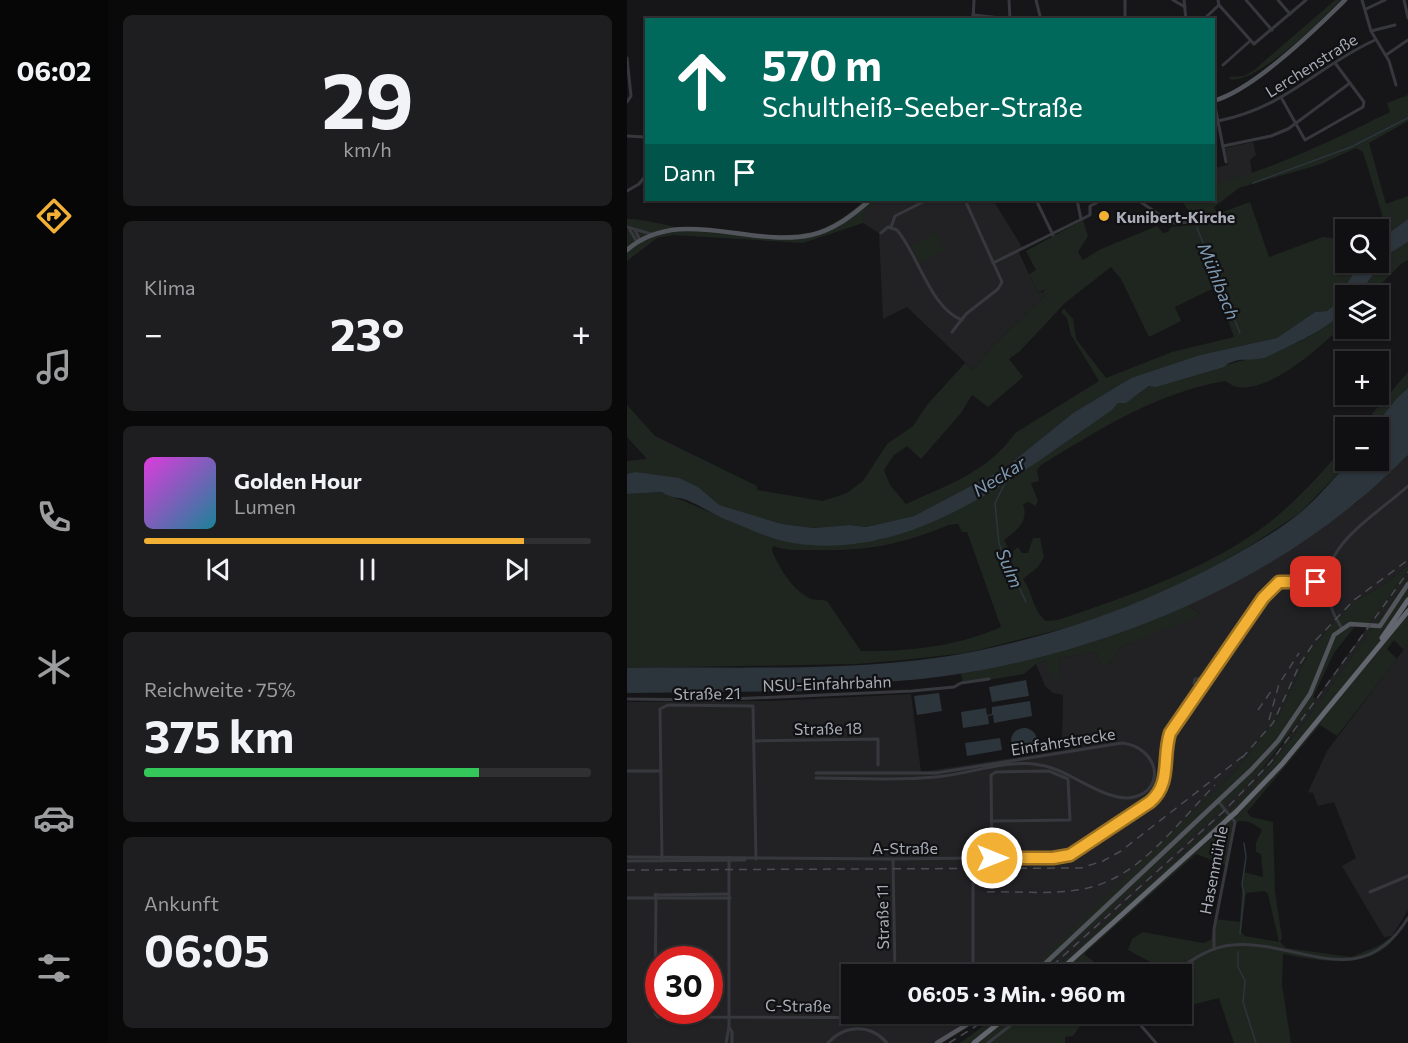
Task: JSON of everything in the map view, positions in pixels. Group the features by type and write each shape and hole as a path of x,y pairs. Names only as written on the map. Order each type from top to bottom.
{"highway":[{"path":"1369,660 1408,600"},
{"path":"1067,964 1236,812 1275,773 1408,613"},
{"path":"974,1043 998,1024"}],"main road":[{"path":"1215,100 1245,85 1302,41 1345,0"},
{"path":"627,250 651,234 678,229 792,238 819,233 846,220 869,201"},
{"path":"1045,964 1251,770 1294,719 1310,694 1334,635 1341,627 1356,623 1376,628 1380,626 1408,584"},
{"path":"937,1043 968,1024"}],"street":[{"path":"974,0 973,17 992,18"},
{"path":"1009,0 1010,18"},
{"path":"1036,0 1040,18"},
{"path":"1125,0 1125,18"},
{"path":"1173,0 1185,7"},
{"path":"1184,0 1186,18"},
{"path":"1218,0 1219,5 1250,41 1256,44 1307,0"},
{"path":"1246,0 1272,30"},
{"path":"1278,0 1290,14"},
{"name":"Lerchenstraße","path":"1218,121 1253,113 1282,99 1335,63 1375,40 1362,0"},
{"path":"1366,9 1385,0"},
{"path":"1404,0 1408,18"},
{"path":"1205,18 1219,5"},
{"path":"1371,31 1395,25"},
{"path":"1375,40 1386,56 1396,85"},
{"path":"1386,56 1408,40"},
{"path":"1223,65 1250,41"},
{"path":"627,58 631,96 627,102"},
{"path":"1282,99 1304,140 1328,129 1364,106 1350,82 1335,63"},
{"path":"1223,146 1271,136 1296,124 1350,82"},
{"path":"1215,109 1226,162"},
{"path":"627,136 645,137"},
{"path":"627,191 639,184 645,176"},
{"path":"881,232 891,227 895,216 900,212 925,201"},
{"path":"952,332 962,320 1002,285 965,201"},
{"path":"1036,201 1053,235"},
{"path":"1077,201 1081,219"},
{"path":"993,263 1090,215 1090,206 1101,201"},
{"path":"1139,201 1171,223 1196,222"},
{"path":"891,227 900,234 941,303 950,314 962,320"},
{"path":"628,228 651,234"},
{"path":"628,228 638,241"},
{"path":"635,231 638,241"},
{"path":"1341,627 1330,606 1326,582 1330,561 1340,544 1408,486"},
{"path":"1207,677 1195,679 1194,683 1198,688 1207,677 1274,585 1284,580 1326,582"},
{"name":"NSU-Einfahrbahn","path":"627,699 709,700 912,691 954,687 961,683 989,679"},
{"name":"A-Straße","path":"627,859 1053,858 1070,855 1158,795 1165,781 1165,746 1170,733 1198,688"},
{"name":"Straße 21","path":"662,859 660,709 664,706 753,706 754,859"},
{"name":"Straße 18","path":"754,741 877,739 877,765"},
{"name":"Einfahrstrecke","path":"1122,743 1137,746 1146,751 1154,768 1154,775 1146,791 1135,797 1123,798 1108,794 1053,768 1030,764 937,777 816,775 936,773 1122,743"},
{"path":"627,771 661,771"},
{"path":"991,821 1070,820 1068,779 1049,771 996,772 991,775 991,821 992,858"},
{"name":"Hasenmühle","path":"1213,949 1214,929 1235,822 1218,801"},
{"path":"973,858 973,964"},
{"path":"726,1043 729,1027 729,859"},
{"name":"Straße 11","path":"893,859 895,964"},
{"path":"1370,892 1408,876"},
{"path":"627,898 730,896"},
{"name":"C-Straße","path":"655,897 655,1014 658,1017 841,1016"},
{"path":"1186,964 1213,949 1241,945 1332,960 1356,958 1385,945 1408,918"},
{"path":"988,1043 1012,1024"},
{"path":"1140,1024 1156,1043"},
{"path":"729,1027 732,1032 732,1043"},
{"path":"828,1042 843,1031 857,1028 879,1035 887,1043"}],"shaded area":[{"path":"1335,0 1341,0 1271,62 1241,78 1229,79 1244,76 1253,71"},
{"path":"1408,95 1408,121 1369,143 1386,204 1408,196 1408,219 1389,233 1389,219 1383,219 1363,152 1356,148 1321,164 1239,188 1214,207 1217,214 1250,202 1269,257 1323,237 1335,238 1335,273 1354,273 1346,285 1335,285 1333,306 1327,311 1315,312 1277,338 1200,355 1131,378 1073,413 1005,468 914,516 866,527 850,525 814,528 782,524 718,505 711,500 635,472 627,474 627,461 647,459 627,437 627,405 655,436 757,486 757,490 823,501 847,493 863,481 887,444 913,426 927,405 965,363 973,370 994,344 1045,296 1043,292 1045,289 1038,293 1029,274 1036,270 1026,251 1083,220 1088,236 1078,252 1083,260 1101,249 1157,226 1163,233 1168,232 1171,227 1194,225 1216,218 1216,215 1197,222 1182,201 1215,201 1215,185 1218,183 1284,161 1390,112 1387,103","holes":["1111,267 1121,279 1149,337 1181,321 1175,307 1216,287 1234,337 1172,352 1106,378 1076,339 1073,319 1064,309 1061,312 1067,318 1071,335 1099,381 1015,433 993,458 951,484 906,504 890,485 884,470 894,455 907,446 921,459 961,413 972,395 988,407 1023,377 1009,359 1020,351 1065,303"]},
{"path":"1253,142 1256,155 1250,160 1252,174 1215,186 1215,168 1228,165 1225,148"},
{"path":"864,201 877,201 864,213 863,223 803,243 673,235 657,238 627,261 627,219 713,232 790,235 819,230 843,217"},
{"path":"877,201 994,201 1022,247 1018,250 1038,293 1043,292 1045,296 994,344 973,370 907,307 883,319 879,233 863,223 864,212"},
{"path":"936,232 945,251 920,263 911,245"},
{"path":"1408,242 1408,260 1380,285 1366,285 1375,273 1389,273 1389,254"},
{"path":"1335,318 1335,333 1295,366 1266,382 1251,387 1237,387 1225,381 1175,394 1129,414 1041,465 1037,470 1039,481 1031,483 1038,501 1035,506 1029,502 1023,504 1024,516 1021,525 1004,540 1012,556 1013,551 1018,547 1022,553 1028,553 1033,538 1040,538 1044,557 1038,567 1023,579 1042,617 1046,621 1058,620 1161,582 1212,559 1236,545 1270,522 1293,502 1335,457 1335,471 1340,471 1300,513 1253,544 1190,580 1116,612 1070,627 966,653 856,664 627,668 627,494 662,492 765,535 879,540 967,504 1112,410 1118,403 1131,399 1150,386 1265,354 1307,338","holes":["958,524 962,532 967,532 1001,627 968,639 914,649 861,651 827,601 811,599 797,590 782,571 772,550 773,546 802,550 870,548 900,542"]},
{"path":"1408,372 1408,388 1382,417 1369,417 1380,405 1389,405 1389,394"},
{"path":"1408,455 1408,565 1386,583 1356,600 1331,625 1308,654 1280,714 1235,771 1037,964 841,964 841,1024 972,1024 967,1028 943,1043 627,1043 627,702 773,701 911,694 921,772 1065,750 1062,745 1063,695 1053,693 1045,686 1036,664 1046,661 1061,678 1057,658 1097,652 1098,659 1104,664 1110,663 1121,647 1200,614 1188,605 1254,571 1356,503"},
{"path":"1408,565 1408,571 1368,626 1356,625 1334,653 1313,697 1316,699 1258,774 1050,964 1036,964 1235,771 1280,714 1308,654 1331,625 1355,601 1386,583"},
{"path":"1408,571 1408,579 1307,719 1261,777 1231,809 1059,964 1050,964 1258,774 1280,748"},
{"path":"1408,579 1408,644 1404,650 1394,640 1387,649 1397,659 1337,736 1320,725 1247,812 1251,817 1273,822 1275,891 1282,938 1280,942 1286,948 1351,957 1378,946 1399,932 1388,945 1376,954 1346,961 1283,954 1282,985 1291,1043 1234,1043 1219,998 1192,1005 1192,981 1195,966 1193,962 1190,964 1154,964 1128,950 1132,939 1143,932 1203,943 1211,940 1215,919 1240,922 1243,872 1263,877 1261,854 1256,852 1256,843 1262,830 1253,824 1240,821 1236,822 1225,865 1196,854 1084,954 1097,964 1059,964 1231,809 1261,777 1307,719","holes":["1265,891 1268,894 1279,942 1245,936 1241,932 1246,893"]},
{"path":"1188,605 1201,615 1121,647 1110,663 1104,665 1098,659 1097,652 1058,658 1061,678 1052,677 1046,661 1036,664 1024,674 963,684 961,673 1081,645"},
{"path":"1408,644 1408,910 1392,936 1384,937 1342,866 1356,858 1334,802 1318,806 1313,793 1308,792 1327,751"},
{"path":"986,1024 1081,1024 1073,1036 1065,1037 1065,1043 960,1043"}],"water":[{"path":"1408,219 1408,242 1389,254 1389,233"},
{"path":"1354,273 1375,273 1366,285 1346,285"},
{"name":"Neckar","path":"1335,303 1335,320 1299,341 1264,358 1234,361 1224,367 1156,387 1149,386 1126,403 1118,403 1112,410 1040,460 963,508 922,526 881,539 838,545 793,543 777,540 726,520 687,500 662,492 627,494 627,474 635,472 679,478 698,487 719,505 782,524 814,528 850,525 866,527 914,516 1005,468 1073,413 1131,378 1200,355 1277,338 1315,312 1327,311"},
{"path":"1408,388 1408,455 1368,492 1315,534 1273,561 1229,586 1136,627 1088,644 1040,657 933,678 846,684 817,691 627,693 627,668 884,664 1002,646 1103,616 1200,574 1275,531 1307,507 1341,471 1389,471 1389,417 1382,417"},
{"path":"1026,680 1029,696 992,702 989,687"},
{"path":"939,693 942,711 917,715 914,696"},
{"path":"1030,701 1032,716 994,723 993,715 988,716 989,724 963,728 961,712 986,708 987,715 992,714 992,707"},
{"path":"1024,728 1033,732 1037,741 1033,750 1024,754 1015,750 1011,741 1015,732"},
{"path":"1000,738 1002,750 967,756 965,743"}],"waterway":[{"path":"1253,183 1351,147 1408,118"},
{"name":"Mühlbach","path":"1197,228 1240,333"},
{"name":"Sulm","path":"1006,481 995,503 999,544 1026,602"},
{"path":"1240,934 1244,893 1242,885 1246,857 1244,843"},
{"path":"1238,952 1238,967 1245,981 1243,1002 1256,1043"}],"railway":[{"path":"1242,758 1273,723 1300,664 1315,641 1354,600 1408,560"},
{"path":"1054,964 1223,812 1271,762 1408,572"},
{"path":"1269,720 1279,684 1299,653"},
{"path":"1258,710 1274,687"},
{"path":"627,870 1081,868 1103,861 1121,851 1247,753"},
{"path":"987,892 1060,892 1103,883 1122,874 1156,848 1215,785"},
{"path":"949,1043 979,1024"}],"place":[{"name":"Kunibert-Kirche","path":"1104,216"}],"route":[{"path":"992,858 1053,858 1070,855 1150,802 1158,795 1165,781 1165,746 1170,733 1198,688 1263,598 1274,585 1284,580 1316,582"}]}
